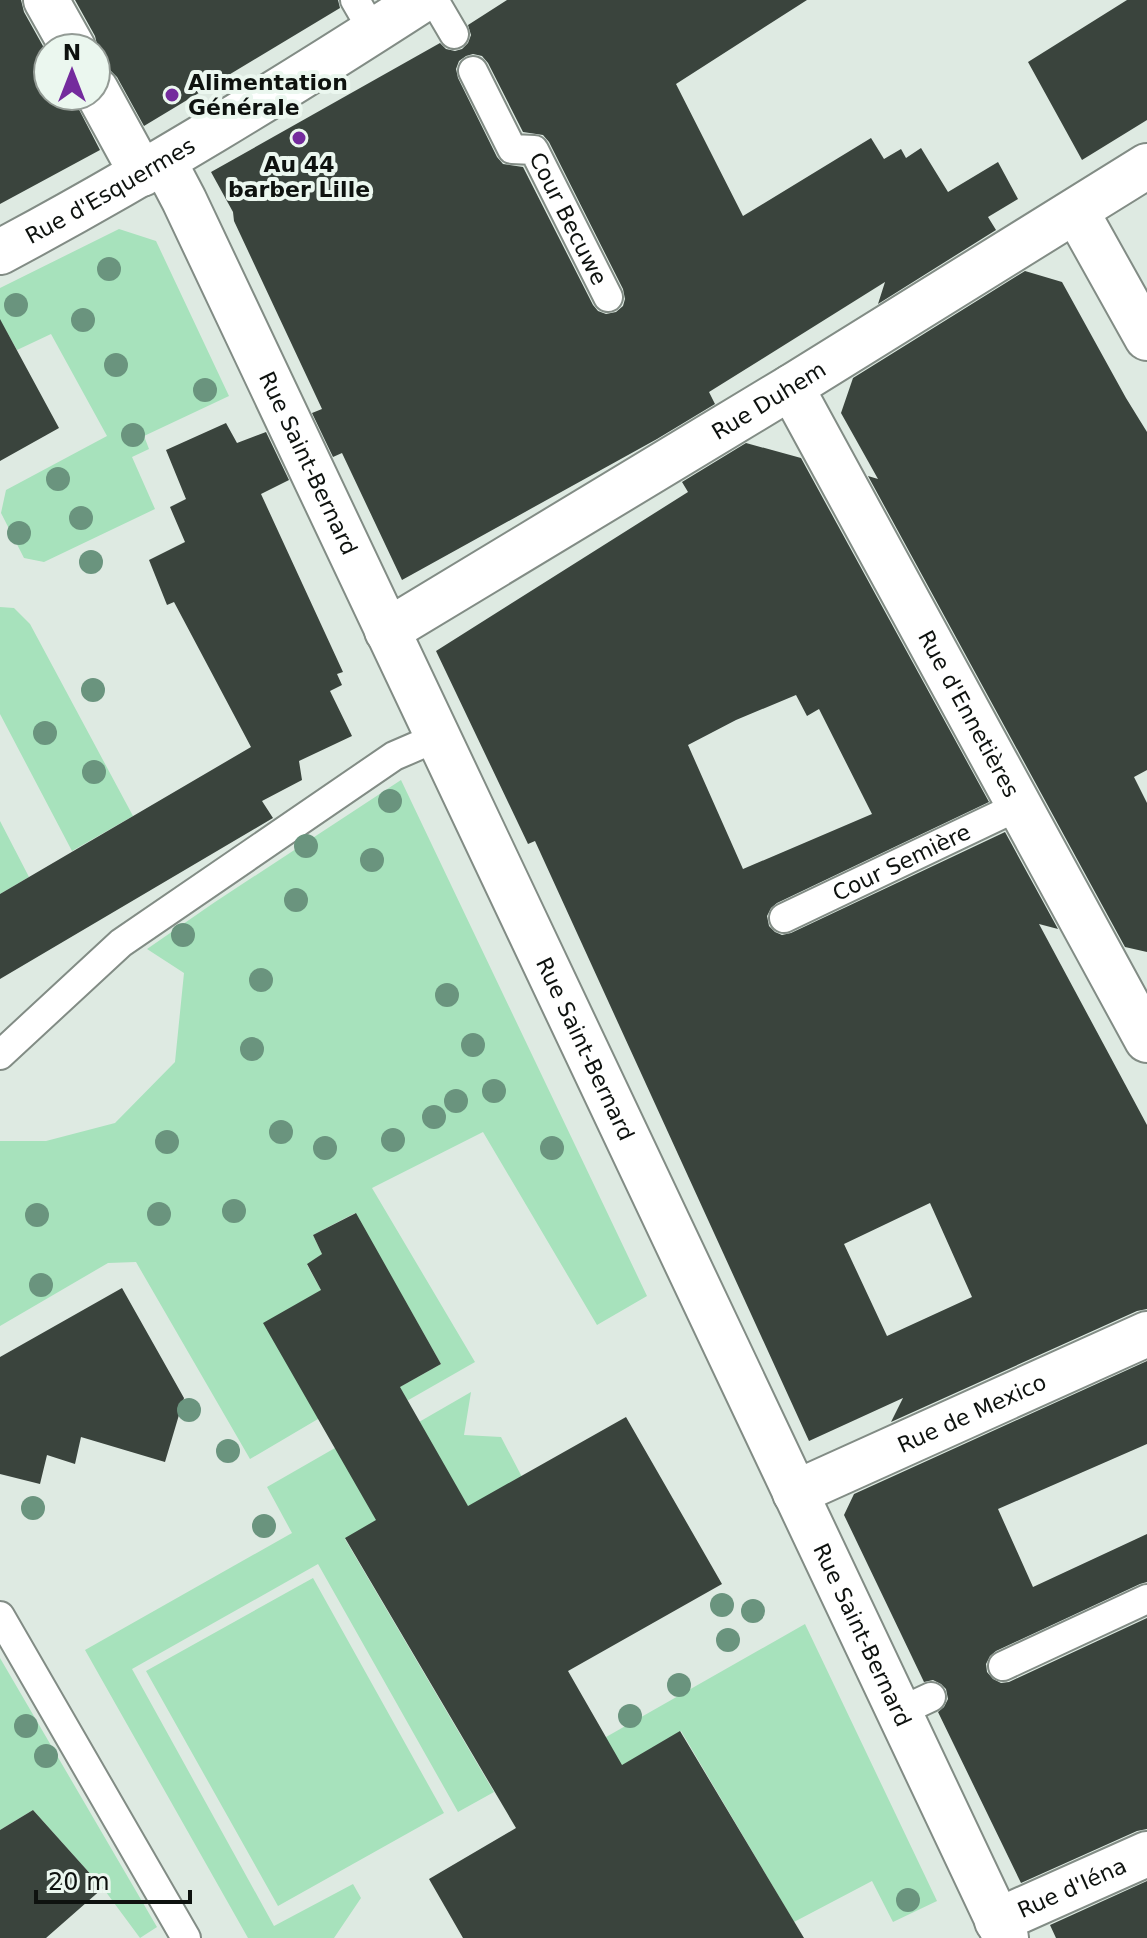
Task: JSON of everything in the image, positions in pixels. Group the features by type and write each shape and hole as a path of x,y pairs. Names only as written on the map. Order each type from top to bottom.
{"street":[{"path":"46,0 64,32"},
{"name":"Rue d'Esquermes","path":"0,252 153,168 364,16 422,0"},
{"name":"Rue Saint-Bernard","path":"112,112 153,168 184,200 795,1493 915,1705 1002,1929"},
{"name":"Rue Duhem","path":"387,631 791,387 1147,166"},
{"path":"1076,211 1147,338"},
{"name":"Rue d'Ennetières","path":"791,387 1019,806 1142,1021"},
{"name":"Rue de Mexico","path":"795,1493 1147,1334"},
{"name":"Rue d'Iéna","path":"1002,1929 1147,1854"}],"lane":[{"path":"434,0 454,34"},
{"name":"Cour Becuwe","path":"473,71 512,149 534,150 608,297"},
{"path":"0,1055 121,943 394,756 438,737"},
{"name":"Cour Semière","path":"784,918 1019,806"},
{"path":"1003,1666 1147,1599"},
{"path":"0,1616 186,1938"}],"green space":[{"path":"119,229 156,241 229,396 144,436 149,449 132,457 155,509 44,562 24,558 1,513 6,490 107,436 51,334 17,350 0,320 0,288"},
{"path":"0,607 14,608 30,624 133,816 72,851 0,714"},
{"path":"401,780 647,1296 597,1325 483,1132 372,1188 475,1362 384,1414 376,1400 441,1364 355,1213 313,1235 322,1254 307,1265 321,1290 318,1419 250,1459 136,1262 108,1263 0,1326 0,1141 46,1141 115,1123 175,1062 184,973 147,949"},
{"path":"0,821 29,877 0,894"},
{"path":"471,1392 464,1435 501,1437 522,1477 482,1531 419,1422"},
{"path":"335,1448 382,1517 345,1539 494,1792 458,1812 318,1564 132,1669 274,1926 353,1884 361,1898 334,1938 248,1938 85,1650 292,1533 267,1487"},
{"path":"313,1578 444,1813 278,1906 146,1671"},
{"path":"805,1624 937,1901 893,1922 872,1881 794,1922 681,1731 609,1773 592,1745"},
{"path":"0,1658 157,1927 140,1938 103,1888 33,1810 0,1830"}],"building":[{"path":"0,0 21,0 35,32 32,32 32,112 80,112 100,150 0,204"},
{"path":"75,0 338,0 340,8 144,126 112,72 112,32 93,32"},
{"path":"507,0 807,0 676,84 743,216 871,138 884,159 901,149 906,158 921,148 948,192 998,162 1018,199 988,217 996,230 878,304 885,282 709,392 715,404 402,580 342,453 333,457 312,413 322,409 234,221 233,212 211,172 440,43 446,49 462,49 471,35 468,25","holes":["466,56 482,56 523,132 543,135 549,142 623,289 623,306 616,312 606,314 593,305 523,167 503,164 497,157 456,69 459,61"]},
{"path":"1127,0 1147,0 1147,120 1082,160 1028,62"},
{"path":"1025,271 1062,282 1147,432 1147,770 1134,777 1147,803 1147,952 1125,947 868,476 878,479 841,413 853,378"},
{"path":"0,319 59,428 0,461"},
{"path":"226,423 237,443 266,432 289,480 261,494 343,672 337,674 342,685 330,691 352,736 299,761 302,780 262,801 273,818 0,979 0,894 251,747 174,602 167,605 149,560 185,542 170,507 186,499 166,450"},
{"path":"746,443 801,458 989,802 777,903 767,916 769,926 782,935 791,933 1005,832 1058,929 1039,924 1147,1125 1147,1309 891,1422 903,1398 809,1441 535,841 528,844 436,651 688,492 682,482","holes":["796,695 807,716 819,709 872,814 743,869 688,745 736,720","930,1203 972,1297 887,1336 844,1244"]},
{"path":"356,1213 441,1364 400,1387 468,1506 626,1417 722,1584 568,1671 622,1765 680,1731 804,1938 463,1938 429,1879 516,1828 345,1538 376,1520 263,1323 321,1290 307,1264 322,1254 313,1235"},
{"path":"122,1288 184,1398 165,1462 81,1437 75,1464 47,1455 40,1484 0,1474 0,1357"},
{"path":"1147,1361 1147,1444 998,1509 1033,1587 1147,1534 1147,1582 996,1651 986,1664 987,1672 993,1679 1001,1683 1009,1682 1147,1618 1147,1829 1021,1883 938,1712 948,1699 946,1689 933,1680 924,1682 844,1515 854,1494"},
{"path":"33,1810 103,1888 46,1938 0,1938 0,1830"},
{"path":"1147,1881 1147,1938 1056,1938 1050,1925"}],"place":[{"name":"Alimentation Générale","path":"172,95"},
{"name":"Au 44 barber Lille","path":"299,138"}]}
